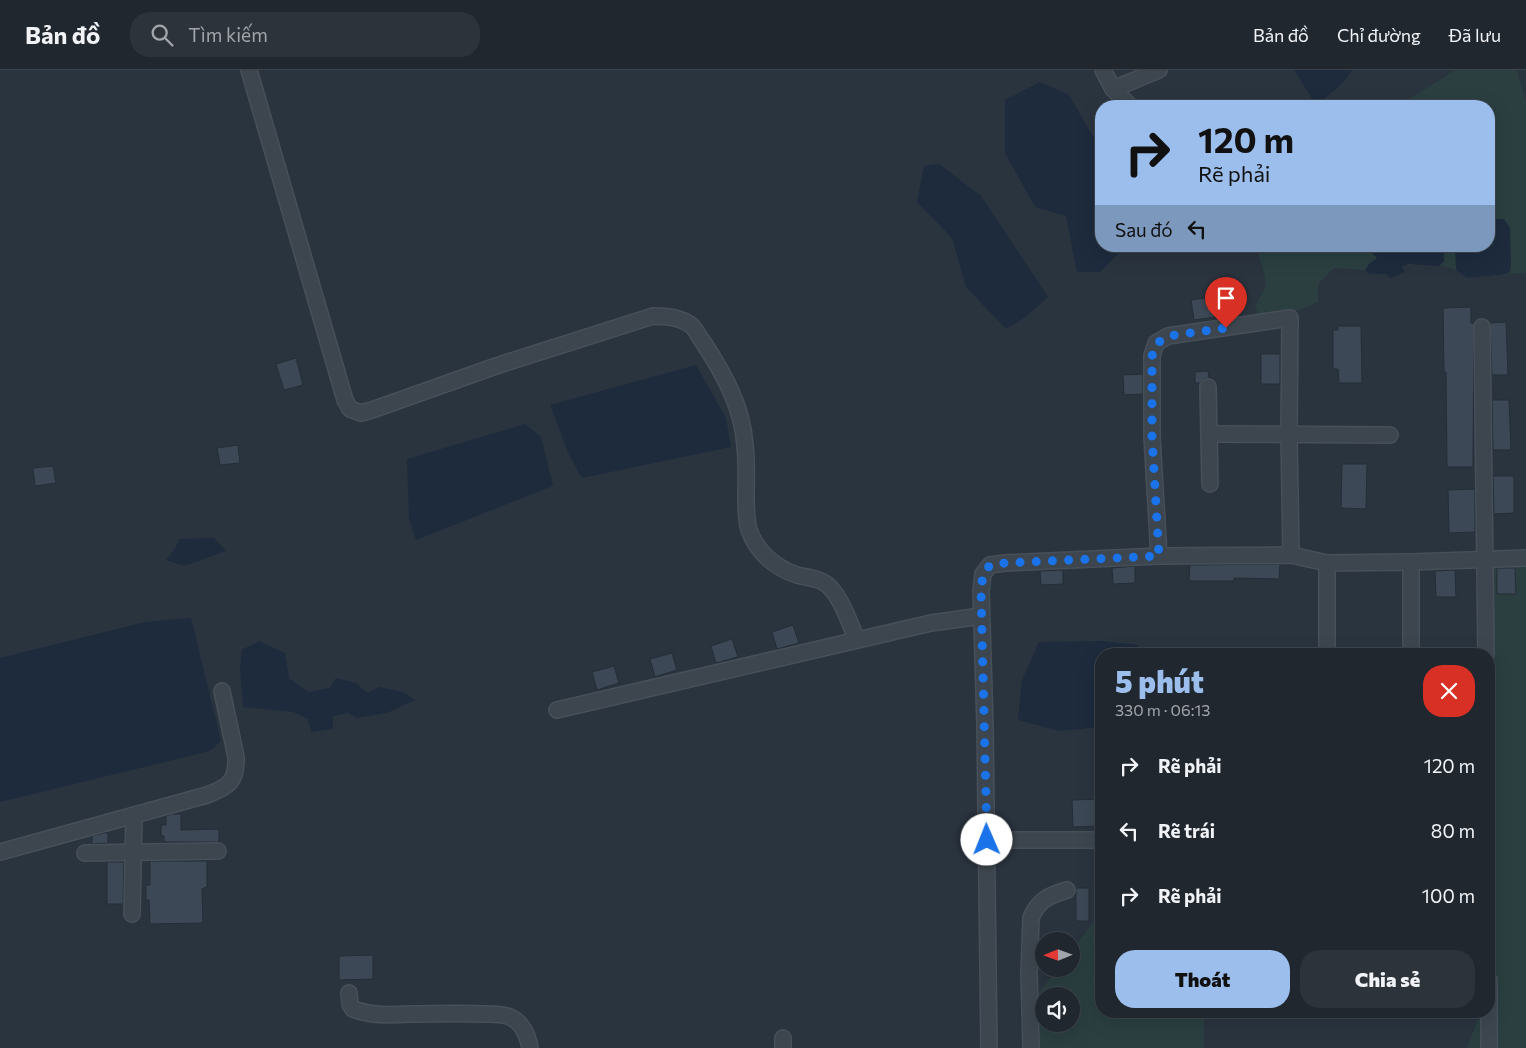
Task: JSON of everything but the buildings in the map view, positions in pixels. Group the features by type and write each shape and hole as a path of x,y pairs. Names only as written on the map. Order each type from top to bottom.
{"lane":[{"path":"249,70 345,400 350,409 361,413 372,410 496,366 653,316 666,316 680,320 693,327 714,359 733,394 738,408 745,445 746,513 749,529 755,543 766,558 784,569 823,582 834,591 857,640"},
{"path":"1103,70 1113,89 1124,100"},
{"path":"1113,89 1159,70"},
{"path":"1159,556 1152,436 1152,356 1156,344 1168,336 1290,318 1291,555"},
{"path":"1482,328 1486,648"},
{"path":"1208,387 1210,484"},
{"path":"1209,434 1390,435"},
{"path":"989,1048 987,840 981,591 983,574 990,565 1159,556 1291,555 1327,563 1526,558"},
{"path":"1411,648 1412,562"},
{"path":"1327,563 1327,648"},
{"path":"557,710 931,623 982,616"},
{"path":"0,852 207,795 225,788 233,779 237,768 222,691"},
{"path":"132,914 134,815"},
{"path":"987,840 1095,840"},
{"path":"86,853 218,851"},
{"path":"1030,1048 1029,973 1031,918 1034,910 1044,898 1067,890"},
{"path":"349,993 350,1004 353,1009 362,1013 473,1014 500,1015 511,1018 522,1027 528,1038 530,1048"},
{"path":"1489,1018 1489,1048"}],"green space":[{"path":"1456,70 1517,70 1526,101 1526,273 1467,278 1458,271 1446,267 1415,264 1402,266 1405,272 1390,279 1386,274 1370,274 1365,270 1334,268 1318,284 1318,302 1289,315 1260,320 1255,306 1266,286 1258,252 1495,252 1495,100 1407,100"},
{"path":"1488,562 1526,562 1526,1048 1492,1048 1492,1018 1495,1018 1495,648 1489,648"},
{"path":"1095,919 1095,1018 1204,1018 1204,1048 1034,1048 1032,1000 1035,996 1035,1032 1080,1032 1080,987 1043,987 1050,978 1080,978 1080,940"},
{"path":"1481,1018 1486,1018 1486,1048 1467,1048 1477,1021"}],"water":[{"path":"1294,70 1352,70 1333,92 1322,100 1313,100"},
{"path":"1040,82 1069,95 1095,140 1095,252 1120,252 1100,272 1077,272 1066,216 1035,207 1005,153 1005,100"},
{"path":"939,164 981,196 1048,297 1024,318 1006,329 966,287 952,238 917,202 924,166"},
{"path":"1495,219 1504,219 1510,228 1511,267 1509,273 1467,278 1456,270 1455,252 1495,252"},
{"path":"1371,252 1444,252 1444,261 1439,266 1409,264 1402,266 1405,272 1390,279 1386,274 1370,274 1365,270 1377,258"},
{"path":"696,365 726,418 731,447 582,478 569,455 550,405"},
{"path":"525,424 541,437 553,486 416,540 409,518 407,459"},
{"path":"214,538 226,551 184,566 166,560 176,547 179,539"},
{"path":"191,618 221,741 210,751 0,802 0,658 145,622"},
{"path":"259,641 285,653 289,678 308,692 330,688 336,678 356,683 367,693 379,687 403,692 415,700 387,713 357,718 348,713 333,716 333,729 311,732 308,719 293,712 243,707 240,669 242,650"},
{"path":"1102,641 1138,645 1139,648 1095,648 1095,728 1059,731 1018,720 1022,680 1039,642"}],"route":[{"path":"987,840 981,591 983,574 990,565 1005,563 1159,556 1152,436 1152,356 1156,344 1168,336 1226,328"}]}
